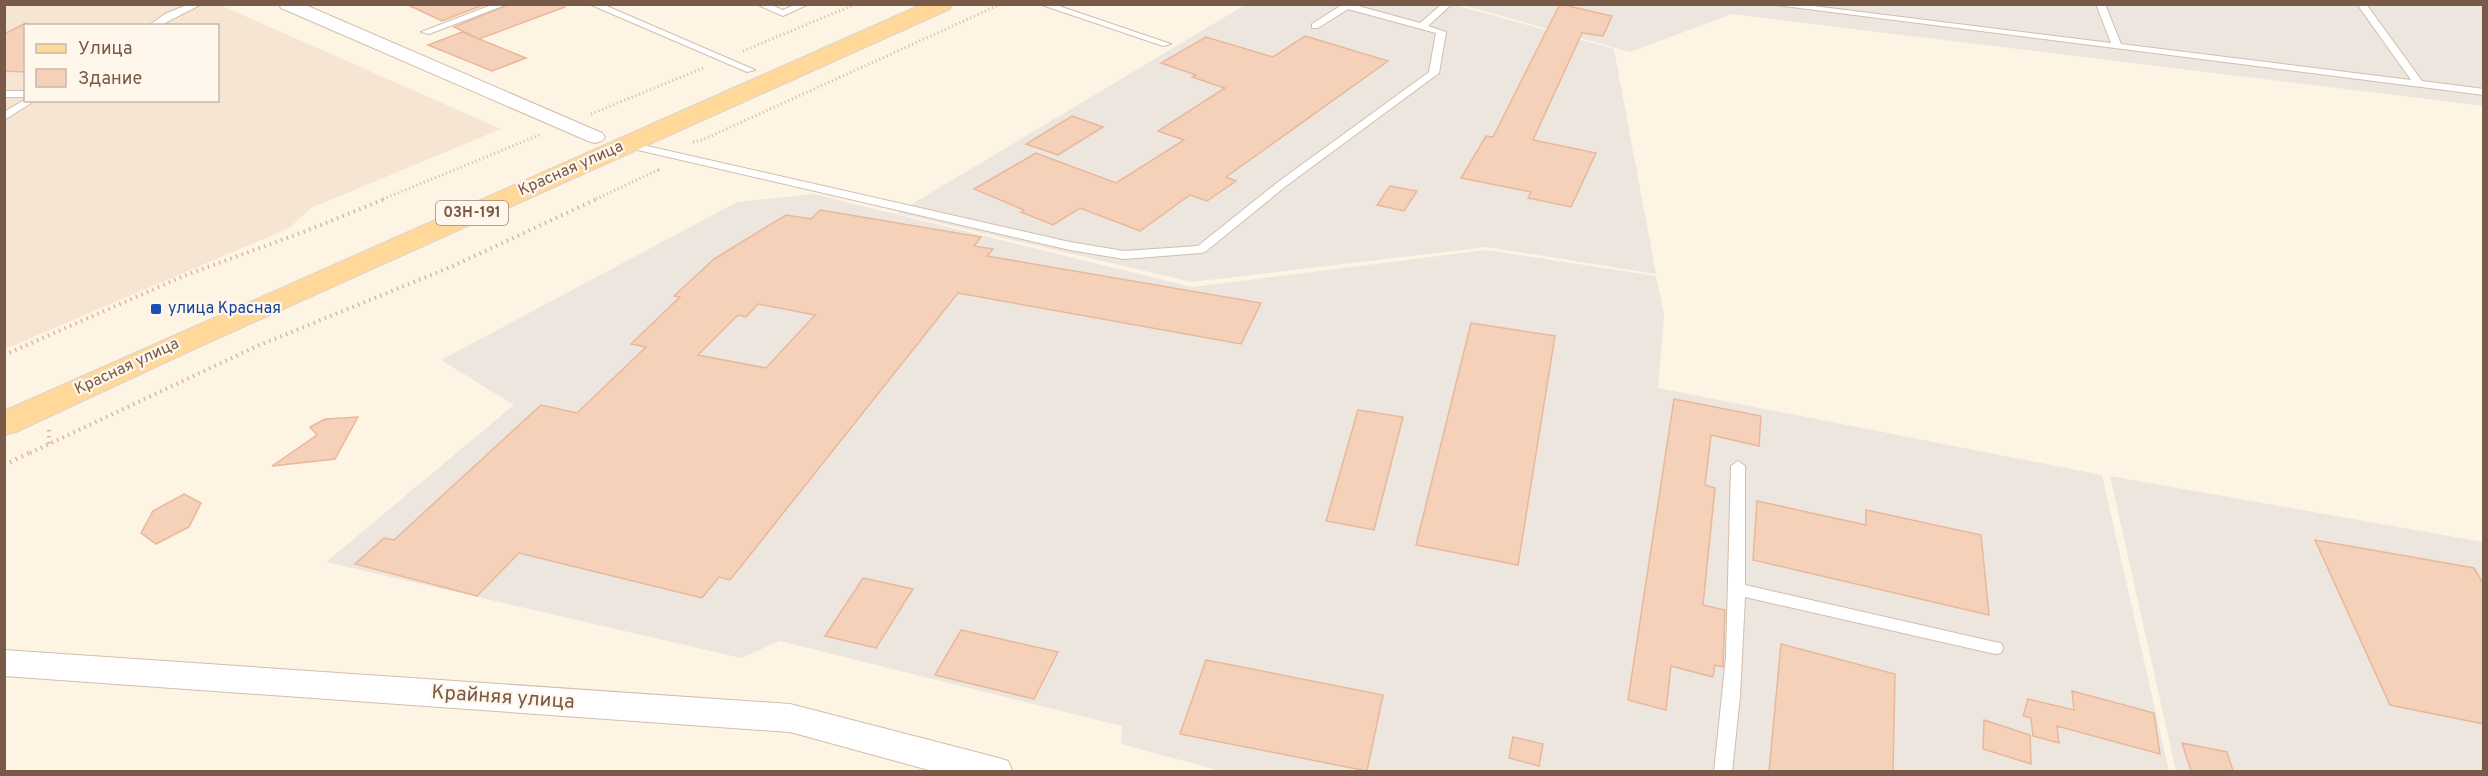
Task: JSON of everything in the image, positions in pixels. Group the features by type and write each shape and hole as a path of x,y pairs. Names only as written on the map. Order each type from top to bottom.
{"main road":[{"name":"Красная улица","path":"4,399 595,137 904,4"},
{"name":"Красная улица","path":"4,424 942,4"}],"street":[{"path":"287,4 595,137"},
{"name":"Крайняя улица","path":"4,663 790,718 995,771"}],"lane":[{"path":"155,24 168,16 198,4"},
{"path":"426,32 504,4"},
{"path":"593,4 750,70"},
{"path":"760,4 783,13 805,4"},
{"path":"1043,4 1166,44"},
{"path":"1421,27 1448,4"},
{"path":"1772,4 1839,9 2117,47 2484,92"},
{"path":"2100,4 2117,47"},
{"path":"2361,4 2419,84"},
{"path":"625,144 1070,246 1124,255 1201,249 1282,184 1434,73 1441,32 1347,6 1315,26"},
{"path":"4,94 24,94"},
{"path":"4,117 28,102"},
{"path":"1723,771 1730,726 1738,589 1738,466"},
{"path":"1738,589 1995,648"}],"path":[{"path":"4,355 186,275 306,231 856,4"},
{"path":"4,465 255,347 453,266 658,170 649,160 663,153 683,144 702,141 1001,4"}],"shaded area":[{"path":"5,5 220,5 501,129 311,208 289,228 5,349"},
{"path":"1245,5 1455,5 1614,49 1656,274 1487,247 1192,282 897,213"},
{"path":"1463,5 2483,5 2483,106 1732,14 1630,52"},
{"path":"814,194 1192,287 1486,250 1656,276 1664,314 1658,388 2102,475 2169,771 1221,771 1121,744 1122,726 780,641 741,658 326,562 514,405 441,360 737,202"},
{"path":"2110,476 2483,542 2483,771 2176,771"}],"building":[{"path":"406,4 486,4 442,21"},
{"path":"510,4 565,4 565,7 479,39 454,27"},
{"path":"1560,4 1612,16 1603,36 1582,33 1533,140 1596,153 1571,207 1528,198 1531,192 1461,178 1486,136 1493,137"},
{"path":"24,24 24,72 4,71 4,34"},
{"path":"462,32 526,58 492,71 428,45"},
{"path":"1305,36 1388,61 1226,177 1236,181 1207,201 1190,195 1140,231 1080,208 1053,225 974,189 1036,153 1116,183 1184,140 1158,131 1225,88 1161,63 1206,37 1273,57"},
{"path":"1072,116 1103,127 1058,155 1026,144"},
{"path":"1390,186 1417,191 1404,211 1377,205"},
{"path":"820,210 981,237 974,246 993,249 987,256 1261,303 1241,344 958,293 730,580 719,577 702,598 519,553 477,596 355,564 384,538 394,540 541,405 577,413 646,347 631,344 680,297 674,296 714,259 786,215 811,219","holes":["758,304 815,315 766,368 698,355 738,315 746,317"]},
{"path":"1471,323 1555,336 1518,565 1416,545"},
{"path":"1674,399 1761,416 1759,446 1711,435 1705,485 1715,488 1703,605 1725,610 1723,667 1715,665 1713,677 1671,666 1666,710 1628,700"},
{"path":"1358,410 1403,417 1374,530 1326,521"},
{"path":"358,417 335,459 272,466 317,435 310,427 325,419"},
{"path":"184,494 201,503 189,527 156,544 141,533 153,511"},
{"path":"1757,501 1866,525 1866,510 1981,535 1989,615 1753,560"},
{"path":"2315,540 2474,568 2484,585 2484,724 2390,705"},
{"path":"863,578 913,589 876,648 825,636"},
{"path":"961,630 1058,652 1034,699 935,675"},
{"path":"1781,644 1895,674 1893,771 1769,771"},
{"path":"1206,660 1383,695 1367,771 1180,734"},
{"path":"2072,691 2154,713 2160,754 2057,726 2059,743 2033,736 2031,718 2023,716 2028,699 2074,710"},
{"path":"1984,720 2030,735 2031,764 1983,749"},
{"path":"1513,737 1543,744 1539,766 1509,758"},
{"path":"2182,743 2227,752 2233,771 2191,771"}],"place":[{"name":"улица Красная","path":"156,309"}]}
